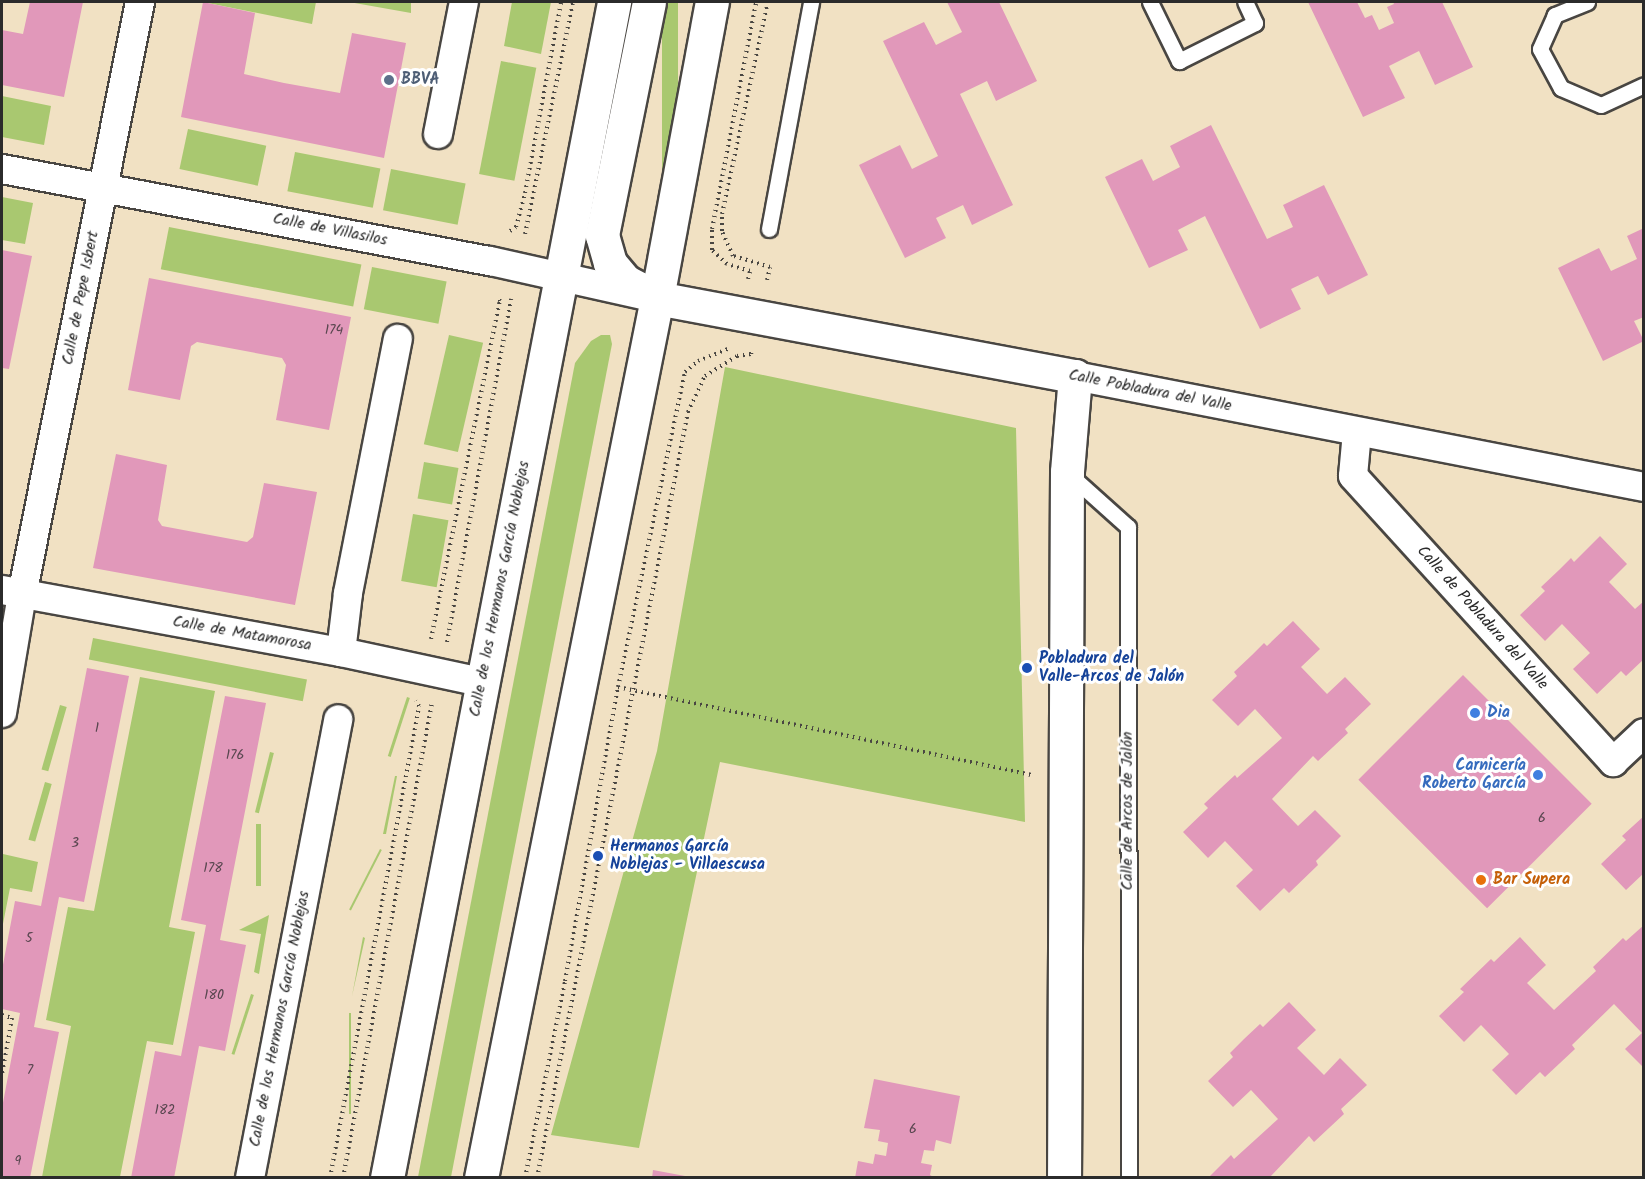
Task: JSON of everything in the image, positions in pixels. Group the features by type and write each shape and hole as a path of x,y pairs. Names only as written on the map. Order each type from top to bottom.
{"main road":[{"name":"Calle de los Hermanos García Noblejas","path":"387,1178 614,2"},
{"path":"649,2 602,235 610,263 625,281 657,298"},
{"path":"481,1178 657,298 712,2"},
{"name":"Calle Pobladura del Valle","path":"657,298 1074,376"},
{"path":"1064,1178 1066,472 1074,376"}],"street":[{"name":"Calle de Pepe Isbert","path":"2,713 12,593 104,189 140,2"},
{"path":"438,134 464,2"},
{"name":"Calle de Villasilos","path":"2,169 191,203 657,298"},
{"path":"341,652 348,593 398,339"},
{"name":"Calle Pobladura del Valle","path":"1074,376 1644,487"},
{"name":"Calle de Pobladura del Valle","path":"1357,432 1353,476 1612,762 1644,733"},
{"name":"Calle de Matamorosa","path":"12,593 341,652 481,682"},
{"name":"Calle de los Hermanos García Noblejas","path":"250,1178 338,719"}],"lane":[{"path":"769,229 811,2"},
{"path":"1150,2 1179,61 1255,23 1245,2"},
{"path":"1587,2 1555,15 1540,49 1561,88 1601,105 1644,86"},
{"name":"Calle de Arcos de Jalón","path":"1066,472 1128,526 1129,1178"}],"path":[{"path":"501,236 516,227 561,2"},
{"path":"519,239 527,233 573,2"},
{"path":"749,278 750,271 727,264 712,250 712,229 756,2"},
{"path":"767,280 770,267 733,256 722,231 722,214 768,2"},
{"path":"425,647 431,640 500,301 495,294"},
{"path":"442,648 449,639 512,295"},
{"path":"537,1178 688,412 705,376 737,356 751,354 753,344"},
{"path":"525,1178 565,981 618,687 685,372 698,361 734,346"},
{"path":"618,687 1033,776 1064,776"},
{"path":"330,1178 419,706 415,698"},
{"path":"343,1178 433,706 431,699"},
{"path":"2,1015 12,1018 2,1075"}],"green space":[{"path":"203,2 316,2 312,24"},
{"path":"349,2 411,2 411,13"},
{"path":"512,2 551,2 541,54 504,46"},
{"path":"662,2 678,2 678,197 662,197"},
{"path":"501,61 536,68 514,181 479,174"},
{"path":"2,96 51,106 44,145 2,137"},
{"path":"188,129 266,146 258,186 179,169"},
{"path":"295,152 380,169 373,208 287,191"},
{"path":"391,169 466,184 458,225 383,210"},
{"path":"2,197 33,203 25,244 2,240"},
{"path":"169,227 361,264 353,307 161,269"},
{"path":"372,267 447,282 438,324 364,309"},
{"path":"449,335 483,343 458,452 424,444"},
{"path":"601,335 610,335 612,344 451,1177 418,1177 575,363 591,341"},
{"path":"725,367 1016,428 1025,822 720,762 639,1148 551,1135 657,751"},
{"path":"424,462 458,468 452,505 418,498"},
{"path":"413,514 448,520 437,587 401,581"},
{"path":"93,638 307,680 303,701 89,660"},
{"path":"140,677 215,691 169,927 195,932 173,1045 147,1041 120,1177 42,1177 71,1026 46,1020 68,907 94,911"},
{"path":"407,697 410,698 391,757 388,756"},
{"path":"60,705 67,707 48,771 42,769"},
{"path":"270,752 274,753 259,813 255,812"},
{"path":"395,776 397,776 386,834 383,834"},
{"path":"45,782 52,784 35,842 28,840"},
{"path":"256,824 261,824 261,886 256,886"},
{"path":"380,849 382,850 351,910 349,910"},
{"path":"3,854 38,862 32,892 10,888 2,929"},
{"path":"269,915 259,974 254,972 261,934 239,930"},
{"path":"363,937 365,938 352,996"},
{"path":"251,994 254,995 234,1055 232,1054"},
{"path":"349,1013 351,1013 351,1114 349,1114"}],"building":[{"path":"30,2 83,2 64,97 2,85 2,30 23,34"},
{"path":"203,2 255,13 244,74 284,83 340,93 352,33 406,43 384,158 181,117"},
{"path":"947,2 999,2 1037,81 996,101 987,81 960,94 1013,205 972,225 963,205 936,218 946,238 905,258 859,165 900,145 912,169 938,156 883,41 924,22 936,45 962,32"},
{"path":"1308,2 1357,2 1365,18 1372,15 1379,30 1394,23 1387,7 1394,4 1393,2 1442,2 1473,67 1435,85 1419,51 1389,66 1405,98 1363,117"},
{"path":"1211,125 1267,239 1293,227 1283,205 1324,185 1368,275 1328,295 1318,276 1291,289 1301,309 1260,329 1205,216 1178,230 1188,250 1149,268 1105,177 1142,159 1153,181 1180,167 1170,146"},
{"path":"1644,228 1644,317 1634,321 1644,341 1603,361 1558,268 1599,248 1611,271 1637,259 1627,236"},
{"path":"2,250 32,256 9,369 2,368"},
{"path":"149,278 351,317 329,430 276,420 286,365 282,358 197,342 191,346 180,400 128,390"},
{"path":"116,454 167,465 158,520 162,526 247,542 253,537 264,483 317,492 295,605 93,568"},
{"path":"1600,536 1627,564 1609,582 1635,609 1644,601 1644,659 1626,676 1621,671 1597,694 1573,669 1590,653 1562,624 1545,641 1520,615 1545,591 1541,587 1571,558 1574,562"},
{"path":"1293,621 1320,649 1301,667 1327,694 1345,677 1371,704 1345,729 1348,733 1318,761 1313,756 1272,799 1298,826 1315,810 1341,836 1316,861 1318,865 1289,893 1284,888 1260,911 1236,886 1253,870 1225,841 1208,858 1183,832 1208,808 1204,804 1235,775 1237,778 1282,738 1255,709 1238,726 1212,700 1237,676 1234,672 1264,643 1267,646"},
{"path":"87,668 129,676 84,902 59,897 34,1027 59,1032 30,1178 2,1178 2,1108 20,1013 2,1009 2,970 15,901 41,906"},
{"path":"1463,675 1592,804 1487,908 1358,780"},
{"path":"225,696 266,703 220,940 246,945 225,1051 199,1046 174,1178 131,1178 155,1051 181,1056 206,925 181,920"},
{"path":"1644,816 1644,873 1626,890 1601,864 1626,840 1622,836"},
{"path":"1644,925 1644,1068 1625,1049 1642,1033 1614,1004 1572,1045 1575,1049 1545,1077 1540,1072 1516,1095 1492,1070 1509,1054 1481,1025 1464,1042 1439,1016 1464,992 1460,989 1491,959 1494,962 1520,937 1546,965 1527,983 1554,1010 1596,971 1593,967 1623,938 1626,941"},
{"path":"1289,1002 1316,1030 1297,1048 1324,1075 1340,1058 1367,1085 1341,1109 1344,1114 1314,1142 1309,1136 1269,1178 1208,1178 1231,1155 1234,1159 1278,1119 1251,1090 1233,1107 1208,1081 1233,1057 1230,1053 1244,1039 1260,1024 1263,1027"},
{"path":"874,1079 960,1096 951,1144 936,1140 934,1151 924,1150 921,1163 932,1165 930,1175 935,1178 855,1178 858,1161 873,1164 875,1154 886,1156 888,1143 878,1141 880,1130 864,1128"},
{"path":"653,1170 685,1176 684,1178 652,1178"}],"place":[{"name":"BBVA","path":"389,80"},
{"name":"Pobladura del Valle-Arcos de Jalón","path":"1027,668"},
{"name":"Dia","path":"1475,713"},
{"name":"Carnicería Roberto García","path":"1538,775"},
{"name":"Hermanos García Noblejas - Villaescusa","path":"598,856"},
{"name":"Bar Supera","path":"1481,880"}]}
